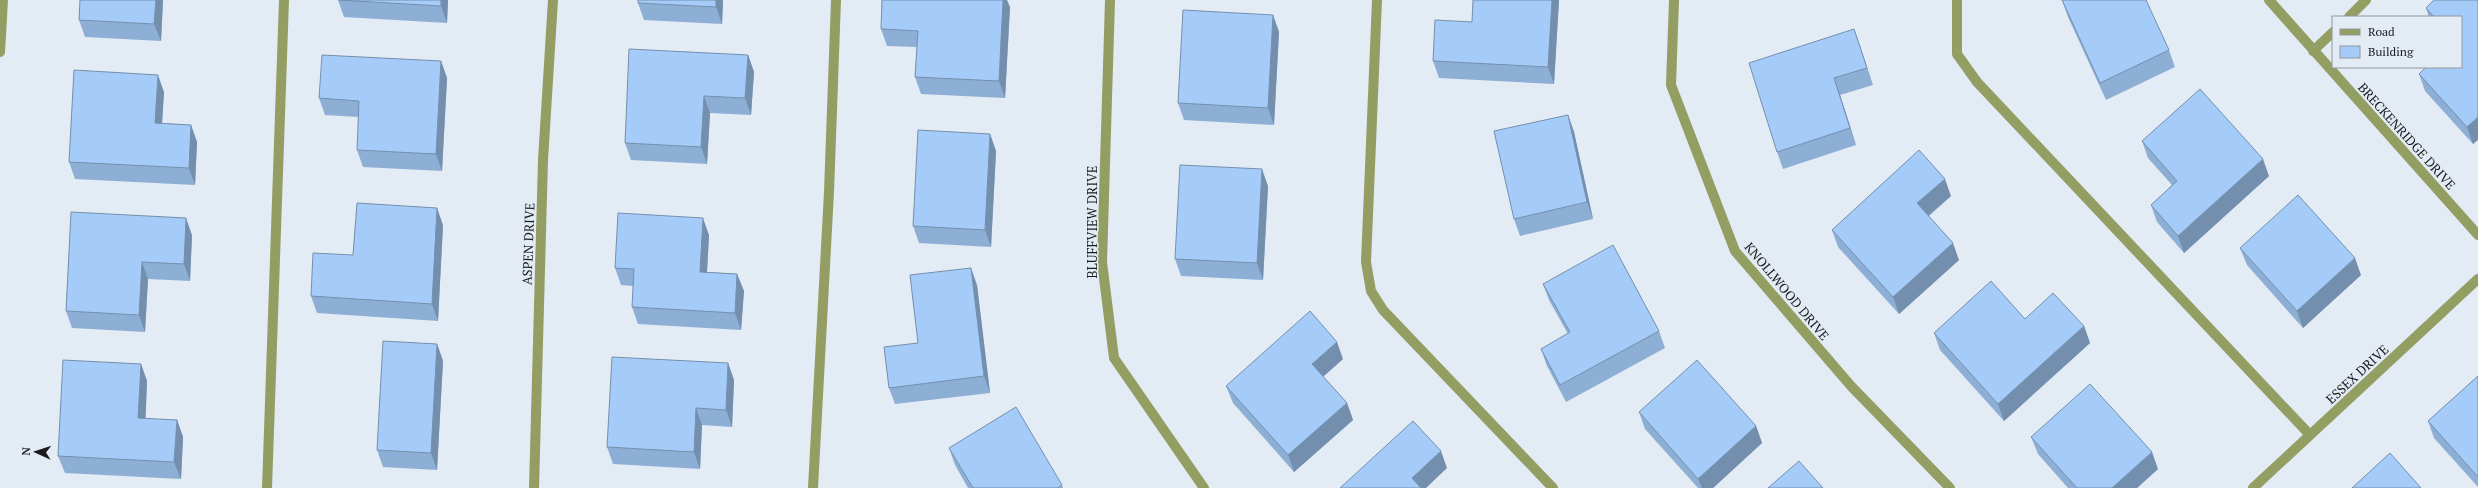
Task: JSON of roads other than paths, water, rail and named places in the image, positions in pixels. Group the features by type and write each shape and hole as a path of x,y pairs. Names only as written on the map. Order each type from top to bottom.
{"street":[{"path":"0,52 3,0"},
{"path":"267,488 284,0"},
{"name":"ASPEN DRIVE","path":"534,488 543,160 553,0"},
{"path":"812,488 829,192 836,0"},
{"name":"BLUFFVIEW DRIVE","path":"1110,0 1102,262 1114,358 1204,488"},
{"path":"1377,0 1366,262 1371,291 1383,310 1554,488"},
{"name":"KNOLLWOOD DRIVE","path":"1674,0 1671,85 1735,251 1851,386 1950,488"},
{"path":"1957,0 1957,54 1977,82 2310,435"},
{"name":"BRECKENRIDGE DRIVE","path":"2268,0 2478,235"},
{"path":"2349,16 2366,0"},
{"path":"2313,50 2332,33"},
{"name":"ESSEX DRIVE","path":"2253,488 2478,279"}]}
